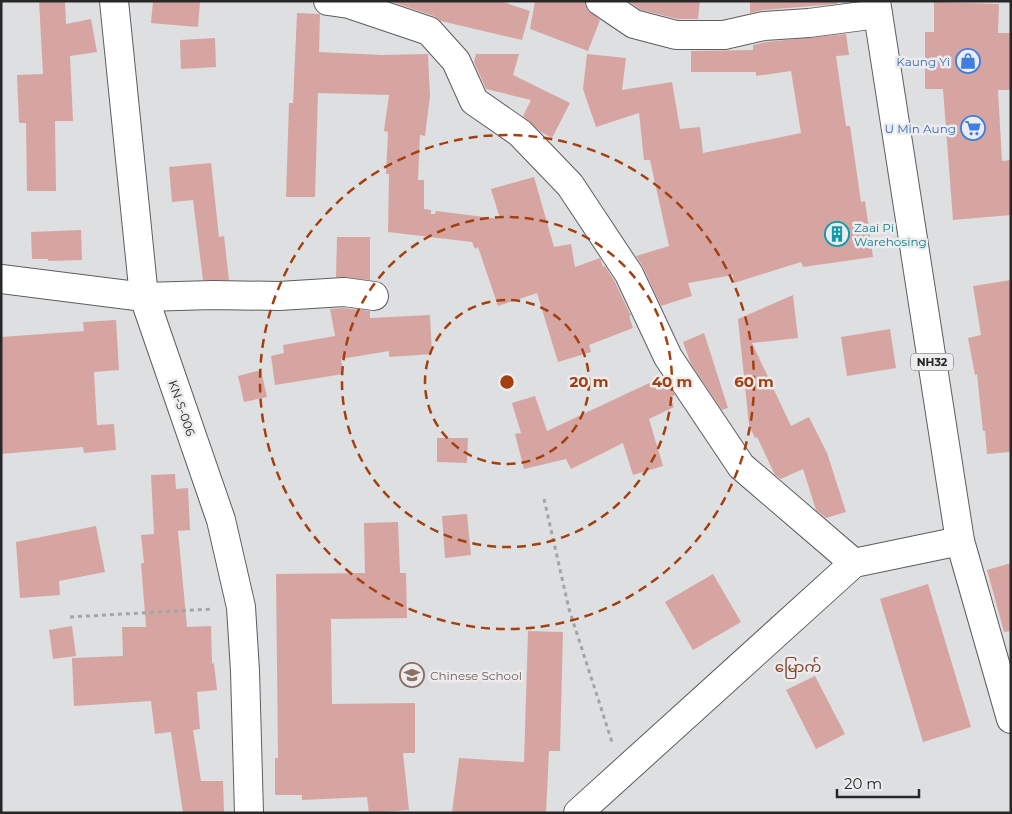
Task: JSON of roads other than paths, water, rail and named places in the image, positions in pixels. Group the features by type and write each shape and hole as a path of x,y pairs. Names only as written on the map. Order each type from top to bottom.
{"main road":[{"name":"KN-S-006","path":"114,1 144,297 221,520 241,607 249,813"},
{"path":"328,1 349,4 429,31 456,61 474,102 520,133 570,185 629,274 668,357 741,466 854,564"},
{"path":"600,1 634,24 676,35 724,35 764,26 809,23 877,8"},
{"name":"NH32","path":"877,8 960,541 1011,719"},
{"path":"1,279 144,297 279,296 344,292 374,296"},
{"path":"578,813 854,564 960,541"}],"place":[{"name":"Kaung Yi","path":"968,61"},
{"name":"U Min Aung","path":"973,128"},
{"name":"Zaai Pi Warehosing","path":"837,234"},
{"name":"Chinese School","path":"412,675"}],"district":[{"name":"မြောက်","path":"798,666"}]}
